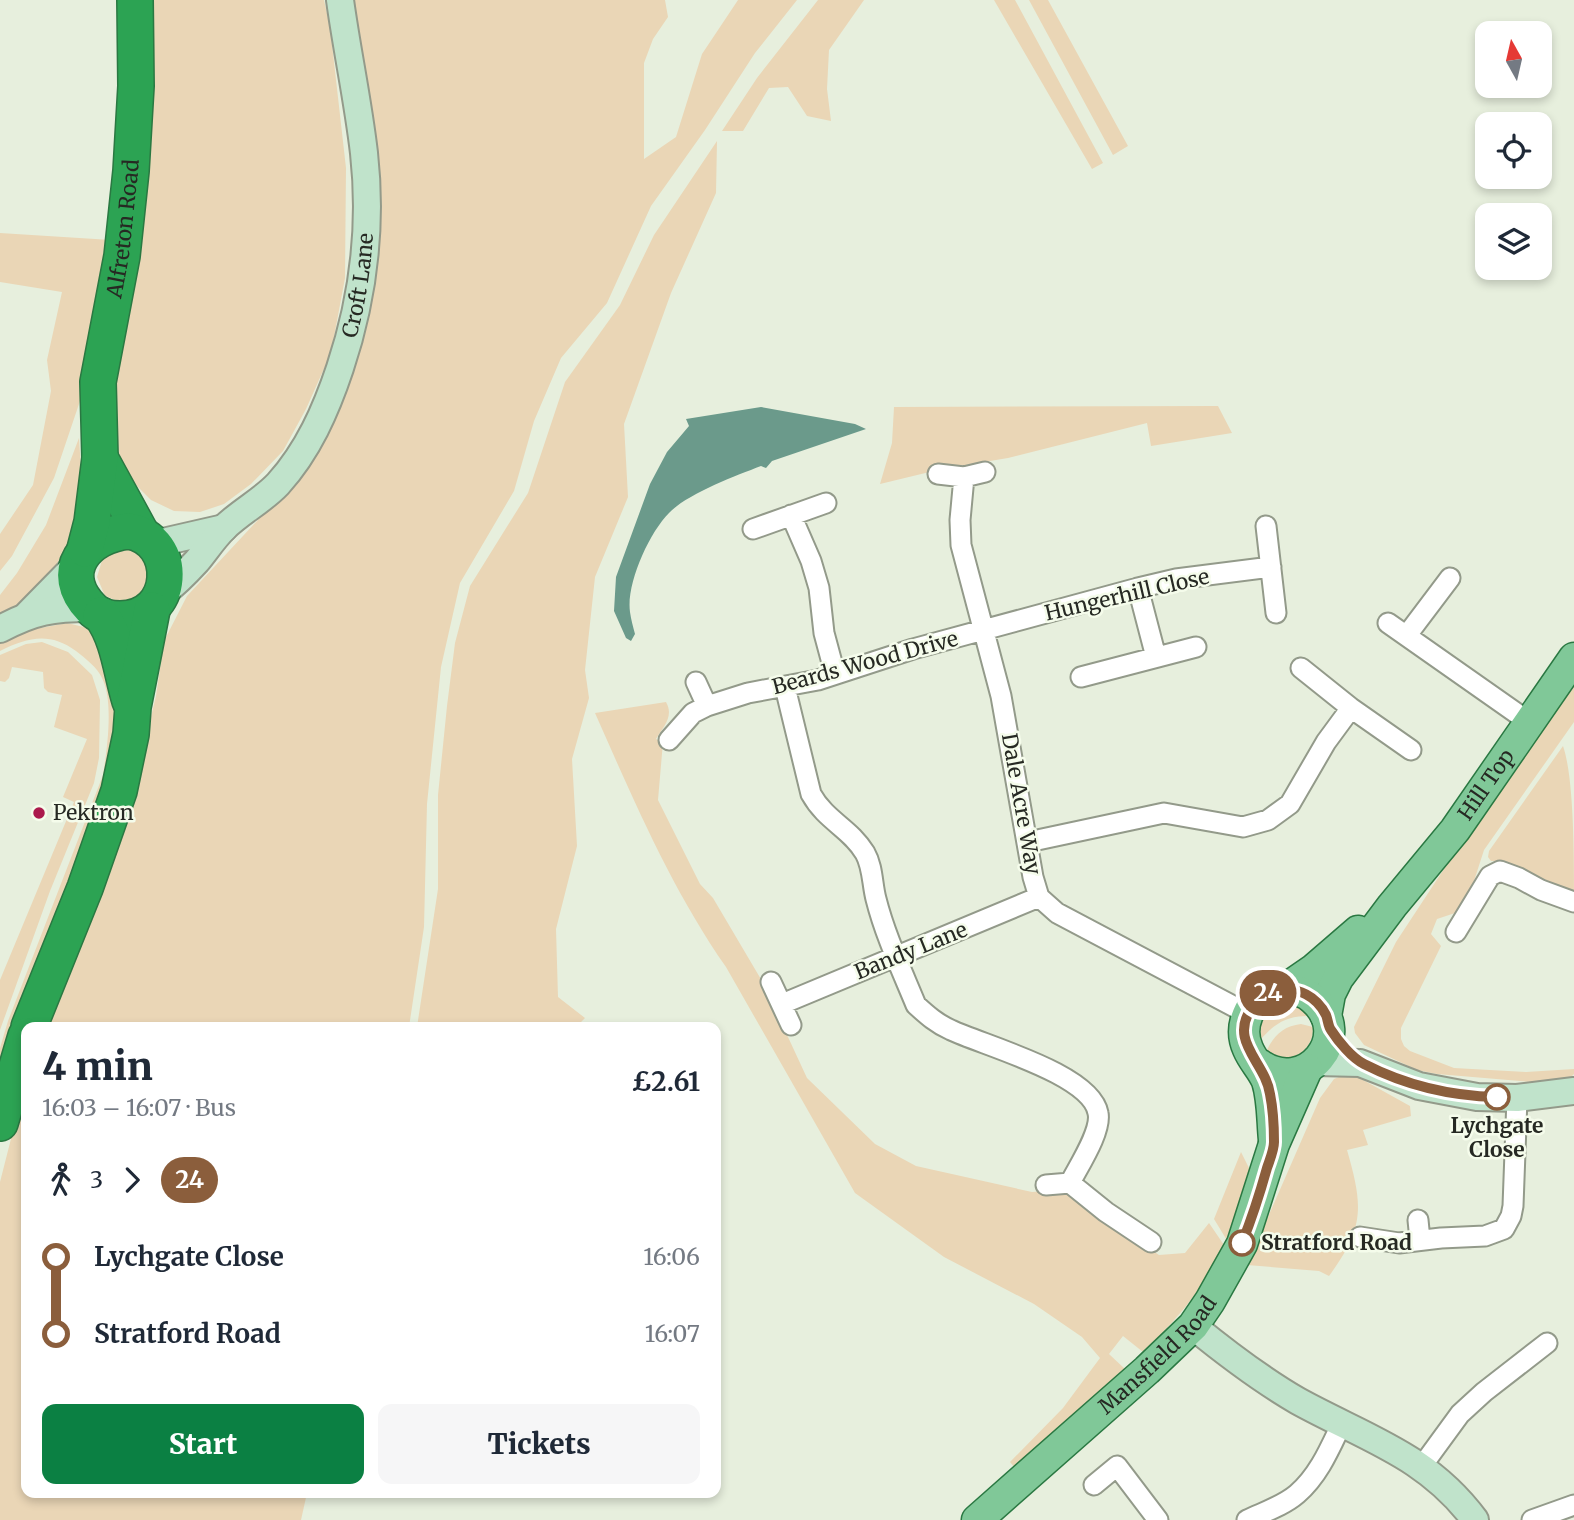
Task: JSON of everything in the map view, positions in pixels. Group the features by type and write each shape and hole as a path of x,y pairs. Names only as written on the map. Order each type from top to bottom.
{"highway":[{"name":"Alfreton Road","path":"81,556 92,522 100,458 98,382 121,256 131,171 136,86 135,0"},
{"name":"Alfreton Road","path":"100,458 147,539"},
{"path":"31,1022 85,888 119,791 131,734 133,707 157,602 165,584 164,564 147,539 129,531 111,534 93,542 81,556 78,585 111,629 133,707"},
{"path":"96,612 123,620 137,618 157,602"},
{"path":"0,1123 21,1053"}],"main road":[{"name":"Hill Top","path":"1392,906 1455,830 1574,658"},
{"path":"1274,1144 1270,1093 1259,1064 1247,1048 1244,1037 1248,1014 1256,1001 1269,993 1284,989 1314,969 1355,933 1392,906"},
{"path":"1259,1064 1275,1073 1286,1074 1311,1066 1326,1046 1330,994 1338,978 1392,906"},
{"path":"1284,989 1310,996 1319,1004 1327,1022"},
{"name":"Mansfield Road","path":"977,1520 1147,1370 1193,1325 1210,1301 1242,1244 1274,1144 1311,1066"}],"street":[{"name":"Croft Lane","path":"157,602 224,528 276,486 311,439 333,391 350,340 358,302 367,228 364,154 340,0"},
{"path":"938,474 964,477 985,472"},
{"name":"Dale Acre Way","path":"964,477 960,520 961,545 1001,696 1033,877 1039,897 1057,913 1179,980 1248,1014"},
{"path":"753,529 826,503"},
{"path":"791,515 811,561 819,588 824,633 835,674"},
{"path":"1266,526 1276,613"},
{"name":"Croft Lane","path":"147,539 224,528"},
{"path":"28,614 81,556"},
{"name":"Hungerhill Close","path":"984,630 1176,579 1271,567"},
{"path":"1407,635 1450,578"},
{"path":"1138,588 1156,657"},
{"path":"0,629 28,614 62,608 96,612"},
{"path":"1388,623 1529,722"},
{"name":"Beards Wood Drive","path":"669,740 693,713 707,706 835,674 984,630"},
{"path":"1081,677 1196,647"},
{"path":"1301,668 1351,708 1411,750"},
{"path":"696,682 707,706"},
{"path":"785,687 811,794 819,810 850,834 866,855 876,899 916,1005 950,1029 1039,1065 1068,1080 1085,1091 1093,1101 1098,1114 1098,1125 1070,1183"},
{"path":"1028,842 1164,813 1242,827 1268,820 1290,804 1326,742 1351,708"},
{"path":"1456,932 1490,876 1500,871 1574,902"},
{"name":"Bandy Lane","path":"782,1004 1039,897"},
{"path":"771,982 791,1025"},
{"path":"1327,1022 1360,1063"},
{"path":"1311,1066 1360,1063 1419,1086 1477,1097 1517,1098 1574,1091"},
{"path":"1360,1237 1399,1243 1485,1236 1504,1229 1513,1206 1517,1098"},
{"path":"1046,1185 1070,1183 1105,1212 1151,1241"},
{"path":"1418,1220 1420,1240"},
{"path":"1193,1325 1260,1378 1422,1466 1457,1496 1475,1520"},
{"path":"1422,1466 1460,1414 1484,1391 1547,1343"},
{"path":"1247,1520 1297,1494 1320,1466 1342,1423"},
{"path":"1094,1485 1117,1466 1158,1520"},
{"path":"1532,1520 1574,1505"}],"shaded area":[{"path":"150,0 324,0 330,27 346,168 345,278 331,353 306,409 283,451 251,484 224,504 200,512 174,511 151,500 133,482 122,462 110,426 118,366"},
{"path":"347,0 665,0 668,17 653,39 644,63 644,159 676,137 702,54 738,0 797,0 755,53 651,206 607,303 561,358 534,421 514,491 460,583 441,667 427,804 424,927 410,1022 48,1022 136,778 156,696 164,641 187,596 299,476 354,363 365,330 375,282 379,222"},
{"path":"818,0 864,0 829,50 827,89 831,121 807,116 788,87 769,88 743,131 722,131 757,78"},
{"path":"994,0 1015,0 1103,163 1092,169"},
{"path":"1029,0 1048,0 1128,146 1113,155"},
{"path":"717,141 716,193 671,293 624,424 628,497 595,577 585,670 589,698 572,759 577,846 556,929 558,997 585,1018 581,1022 418,1022 438,889 438,795 447,706 455,643 470,586 528,493 565,382 620,305 654,235"},
{"path":"0,233 111,240 80,401 54,478 12,556 0,571 0,534 33,485 51,391 47,360 62,292 0,282"},
{"path":"1218,406 1232,433 1151,446 1147,423 1008,458 942,469 880,484 892,443 894,407"},
{"path":"79,438 80,498 64,552 55,567 32,593 0,615 0,595 17,573 46,525"},
{"path":"113,548 141,549 153,587 125,604 105,596 97,577 103,557"},
{"path":"67,623 88,628 98,637 118,703 116,751 0,1075 0,1048 8,1021 103,775 109,712 102,678 76,651 57,641 39,639 20,642 0,651 0,642 25,631"},
{"path":"42,642 68,652 92,675 100,700 99,758 94,783 50,891 0,1030 0,980 74,802 63,797 87,739 54,727 62,695 48,692 44,688 43,672 12,667 9,678 5,682 0,681 0,655 26,644"},
{"path":"1572,683 1574,722 1484,850 1474,881 1458,912 1437,919 1431,934 1441,946 1401,1028 1401,1039 1410,1051 1454,1068 1526,1072 1574,1069 1574,1074 1569,1079 1531,1082 1437,1074 1417,1070 1364,1045 1354,1027 1396,942 1488,802"},
{"path":"666,702 668,716 656,739 663,742 658,800 700,884 713,898 762,981 807,1078 875,1144 916,1166 1032,1192 1062,1190 1159,1255 1185,1253 1209,1223 1224,1245 1198,1290 1168,1327 1143,1352 1123,1336 1109,1354 1126,1370 1015,1468 1010,1462 1063,1408 1100,1358 1082,1337 1034,1304 944,1257 855,1193 671,875 595,713"},
{"path":"1563,746 1571,797 1574,896 1502,861 1491,861 1488,857 1489,851"},
{"path":"1293,1004 1311,1016 1282,1021 1260,1040 1261,1025 1268,1013 1278,1006"},
{"path":"1301,1024 1313,1027 1309,1044 1304,1050 1290,1058 1282,1058 1267,1050 1280,1032"},
{"path":"1344,1075 1356,1076 1410,1106 1411,1116 1363,1130 1368,1145 1347,1150 1358,1202 1358,1216 1349,1244 1329,1276 1319,1271 1247,1265 1320,1098 1334,1079"},
{"path":"21,1100 21,1498 306,1498 301,1520 0,1520 0,1182"},
{"path":"1241,1152 1252,1174 1228,1242 1214,1219"}],"water":[{"path":"761,407 855,424 866,429 772,461 766,468 761,466 725,480 687,499 669,513 654,533 635,574 630,615 635,634 631,641 626,638 614,611 616,577 650,484 667,452 689,426 686,419"}],"bus line":[{"name":"24","path":"1242,1243 1274,1144 1270,1093 1259,1064 1247,1048 1244,1025 1256,1001 1269,993 1284,989 1310,996 1319,1004 1329,1028 1360,1063 1419,1086 1462,1095 1497,1097"}],"place":[{"name":"Pektron","path":"39,813"},
{"name":"Lychgate Close","path":"1497,1097"},
{"name":"Stratford Road","path":"1242,1243"}]}
